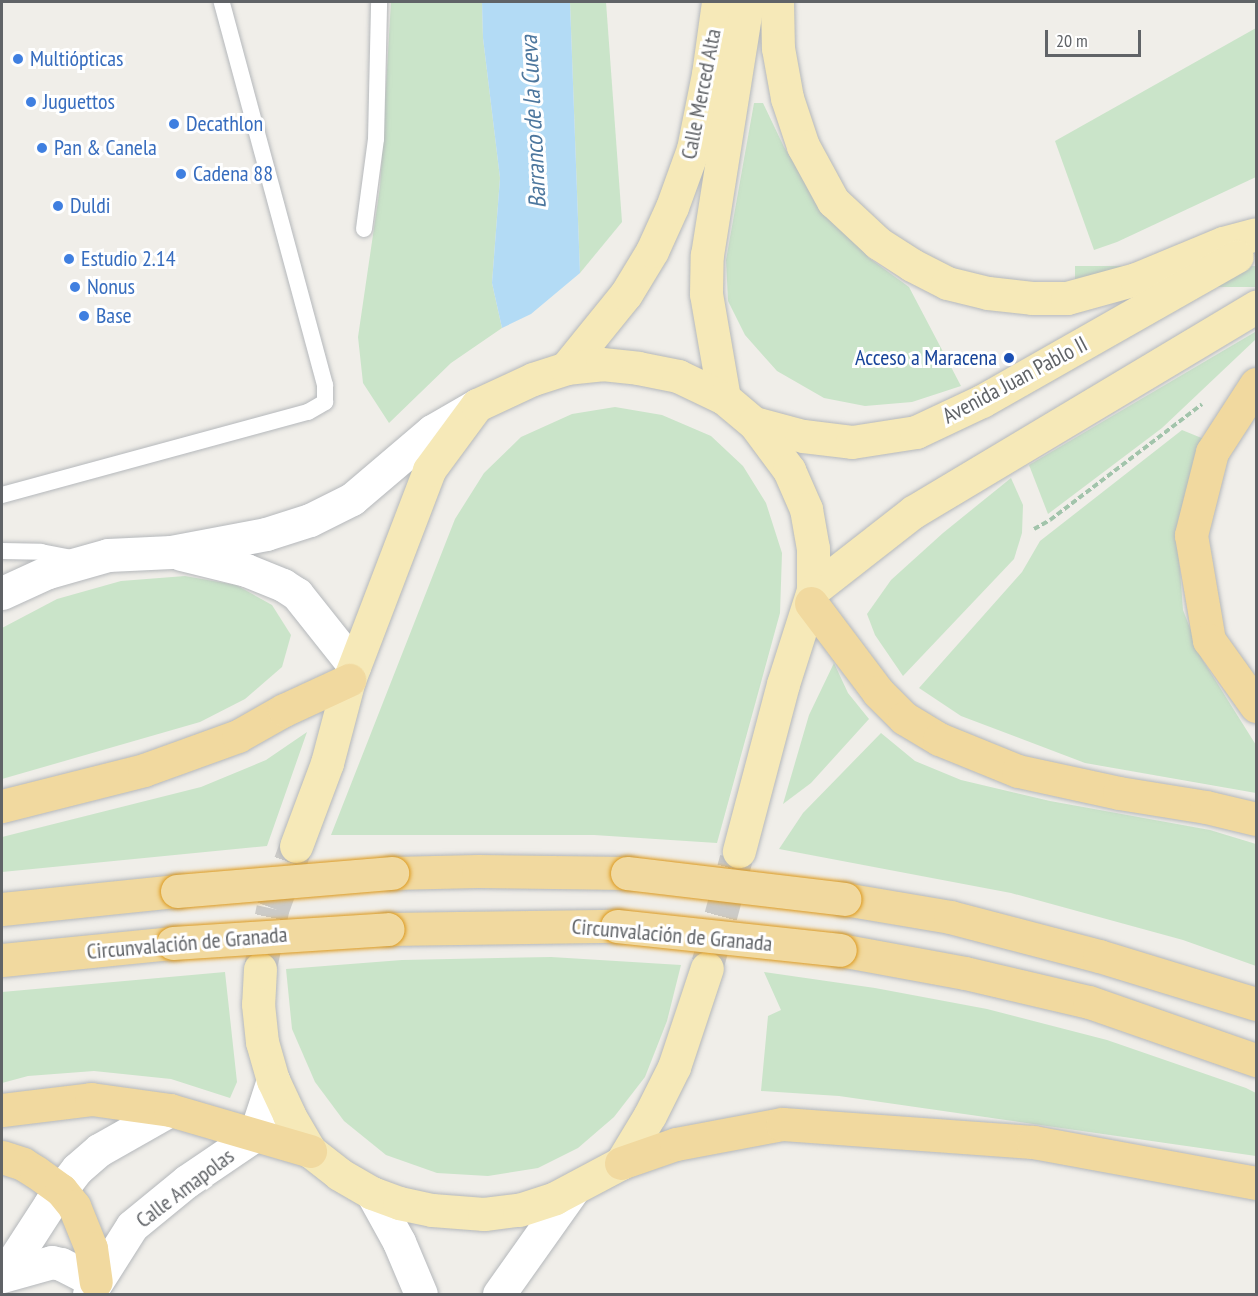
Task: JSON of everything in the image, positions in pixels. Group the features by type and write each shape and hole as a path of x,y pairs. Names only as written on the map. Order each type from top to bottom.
{"highway":[{"path":"1257,384 1212,452 1191,535 1209,640 1257,706"},
{"path":"812,596 878,692 904,718 939,739 1018,771 1257,819"},
{"path":"2,806 155,767 238,736 352,673"},
{"path":"2,909 177,891 392,873 478,871 627,873 844,899 962,920 1099,956 1257,1004"},
{"name":"Circunvalación de Granada","path":"2,960 173,943 388,928 617,926 840,950 965,973 1089,1002 1257,1060"},
{"path":"2,1110 91,1099 170,1110 310,1151"},
{"path":"621,1163 676,1144 782,1124 1033,1142 1257,1183"},
{"path":"2,1157 23,1164 61,1190 74,1206 91,1248 92,1288"}],"main road":[{"name":"Calle Merced Alta","path":"566,368 626,294 652,251 672,207 693,148 708,74 718,2"},
{"name":"Calle Merced Alta","path":"724,398 706,294 707,255 747,2"},
{"path":"777,2 778,48 787,98 803,146 828,192 855,223 878,243 912,265 947,283 988,293 1032,298 1067,297 1136,279 1223,243 1257,234"},
{"name":"Avenida Juan Pablo II","path":"754,423 803,436 852,441 916,432 982,401 1257,245"},
{"path":"812,596 913,512 1257,307"},
{"path":"297,846 327,763 352,673 429,470 477,405 533,379 566,368 602,364 678,376 724,398 754,423 789,470 806,509 813,548 812,596 783,684 738,850"},
{"path":"260,969 258,1004 262,1042 273,1080 289,1115 310,1151 339,1174 372,1193 432,1210 483,1214 519,1210 572,1191 621,1163 650,1115 674,1067 707,968"}],"street":[{"path":"2,593 48,572 108,555 171,552 266,534 310,520 352,500 432,431 477,405"},
{"path":"171,552 246,570 283,585 297,594 352,673"},
{"name":"Calle Amapolas","path":"92,1288 132,1226 187,1182 255,1135 273,1080"},
{"path":"3,1275 77,1169 99,1150 170,1110"},
{"path":"499,1294 572,1191"},
{"path":"372,1193 399,1242 420,1294"},
{"path":"3,1275 51,1262 62,1264 92,1288"}],"lane":[{"path":"2,495 308,412 325,402 326,385 222,2"},
{"path":"364,229 376,139 379,2"},
{"path":"2,551 41,552 86,561"}],"path":[{"path":"1034,529 1050,520 1182,422 1209,398"}],"green space":[{"path":"391,2 482,2 483,38 500,178 492,283 502,328 451,363 389,423 363,383 358,337 380,187"},
{"path":"570,2 606,2 622,222 580,273"},
{"path":"1256,28 1256,177 1117,242 1094,250 1055,141"},
{"path":"754,103 763,103 784,147 817,199 869,258 909,287 961,386 912,402 865,406 824,398 777,371 745,335 728,301 726,260"},
{"path":"1075,266 1256,266 1256,287 1075,287"},
{"path":"1255,332 1256,339 1162,428 1048,514 1029,465"},
{"path":"615,407 662,415 711,436 743,466 766,503 782,553 780,613 717,843 594,835 331,835 455,519 484,473 521,437 572,414"},
{"path":"1182,430 1204,439 1179,557 1183,610 1202,659 1256,745 1256,793 1085,763 961,716 919,688 1022,572 1040,541"},
{"path":"1011,478 1023,505 1022,533 1014,559 903,676 875,635 867,614 891,580 943,533"},
{"path":"185,576 236,585 272,605 291,635 282,667 245,699 200,722 2,779 2,628 57,599 121,581"},
{"path":"834,663 848,693 869,719 811,783 783,804 809,715"},
{"path":"307,732 267,846 2,872 2,837 201,787 266,760"},
{"path":"881,733 915,761 961,780 1050,801 1210,830 1256,844 1256,966 1183,940 1011,893 779,849 803,813"},
{"path":"551,957 681,965 667,1021 645,1077 614,1117 578,1148 538,1168 488,1176 437,1173 386,1155 344,1121 315,1082 292,1029 286,969 402,960"},
{"path":"225,972 237,1082 230,1098 171,1079 94,1071 28,1076 2,1083 2,992"},
{"path":"764,972 875,988 987,1009 1107,1040 1246,1088 1256,1093 1256,1156 839,1096 761,1091 768,1016 781,1010"}],"water":[{"name":"Barranco de la Cueva","path":"482,2 570,2 580,273 531,314 502,328 492,283 500,178 483,38"}],"tunnel":[{"path":"261,965 273,908 296,846"},
{"path":"708,963 736,859"}],"place":[{"name":"Multiópticas","path":"18,59"},
{"name":"Juguettos","path":"31,102"},
{"name":"Decathlon","path":"174,124"},
{"name":"Pan & Canela","path":"42,148"},
{"name":"Cadena 88","path":"181,174"},
{"name":"Duldi","path":"58,206"},
{"name":"Estudio 2.14","path":"69,259"},
{"name":"Nonus","path":"75,287"},
{"name":"Base","path":"84,316"},
{"name":"Acceso a Maracena","path":"1009,358"}]}
